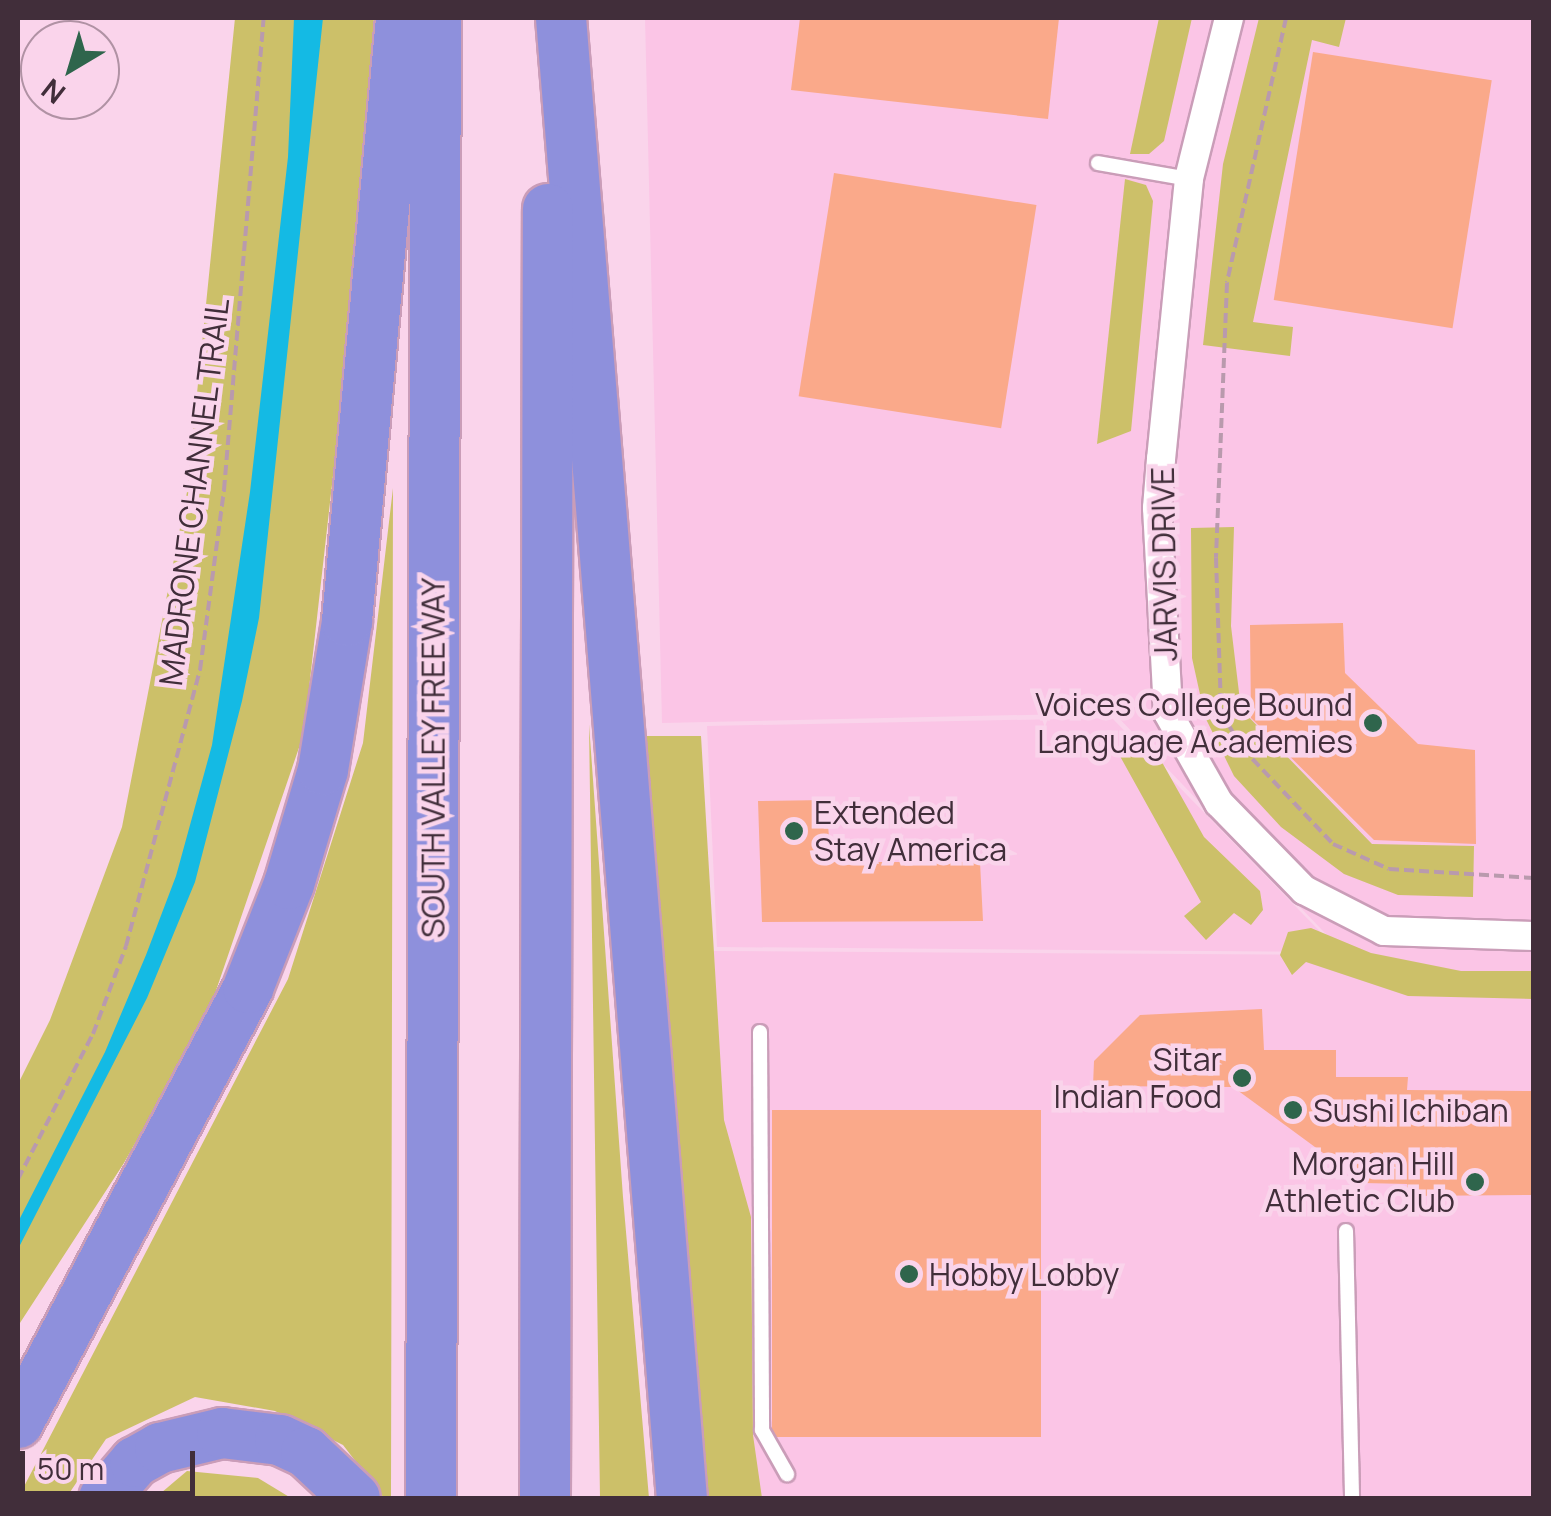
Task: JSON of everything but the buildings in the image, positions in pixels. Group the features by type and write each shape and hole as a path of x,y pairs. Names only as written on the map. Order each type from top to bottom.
{"highway":[{"path":"18,1423 241,1003 289,884 323,770 347,621 400,18"},
{"name":"SOUTH VALLEY FREEWAY","path":"431,1498 436,18"},
{"path":"545,1498 548,18"},
{"path":"561,18 682,1498"},
{"path":"104,1498 135,1462 160,1448 222,1433 280,1440 306,1452 355,1498"}],"street":[{"name":"JARVIS DRIVE","path":"1229,18 1189,179 1157,508 1168,713 1218,803 1304,890 1384,930 1534,936"}],"lane":[{"path":"1098,163 1189,179"},
{"path":"760,1032 762,1430 787,1474"},
{"path":"1346,1231 1352,1498"}],"path":[{"name":"MADRONE CHANNEL TRAIL","path":"18,1179 93,1034 126,946 200,670 224,490 264,18"},
{"path":"1286,18 1226,284 1216,558 1221,712 1242,748 1333,844 1389,868 1534,878"}],"shaded area":[{"path":"235,18 374,18 350,325 304,733 209,1011 124,1163 18,1326 18,1084 50,1020 122,827 187,492"},
{"path":"645,18 1533,18 1533,1498 725,1498 714,951 1346,955 1114,713 662,723"},
{"path":"1159,18 1192,18 1164,141 1149,154 1130,154"},
{"path":"1259,18 1346,18 1339,47 1312,40 1253,322 1293,327 1290,356 1203,345 1223,164"},
{"path":"1125,179 1146,185 1153,201 1131,431 1097,444"},
{"path":"393,488 391,1498 384,1498 343,1445 275,1411 195,1397 106,1439 66,1498 18,1498 288,979 363,743"},
{"path":"1234,527 1231,626 1241,709 1372,844 1474,846 1473,897 1398,895 1344,874 1281,827 1234,776 1205,717 1192,658 1191,528"},
{"path":"1112,718 1340,952 717,947 707,726"},
{"path":"589,724 623,1197 649,1498 600,1498"},
{"path":"640,736 701,736 724,1120 751,1217 753,1435 762,1498 701,1498"},
{"path":"1149,739 1204,837 1260,891 1263,910 1251,925 1234,913 1206,940 1184,916 1201,902 1116,749"},
{"path":"1311,928 1371,953 1461,971 1533,971 1533,999 1408,996 1306,962 1292,975 1280,955 1288,932"},
{"path":"187,1471 258,1478 291,1498 155,1498"}],"water":[{"path":"294,18 323,18 259,618 242,701 195,882 147,998 18,1249 18,1222 105,1052 146,955 176,876 212,745 250,492 288,157"}],"place":[{"name":"Voices College Bound Language Academies","path":"1373,723"},
{"name":"Extended Stay America","path":"794,831"},
{"name":"Sitar Indian Food","path":"1242,1078"},
{"name":"Sushi Ichiban","path":"1293,1110"},
{"name":"Morgan Hill Athletic Club","path":"1475,1182"},
{"name":"Hobby Lobby","path":"909,1274"}]}
